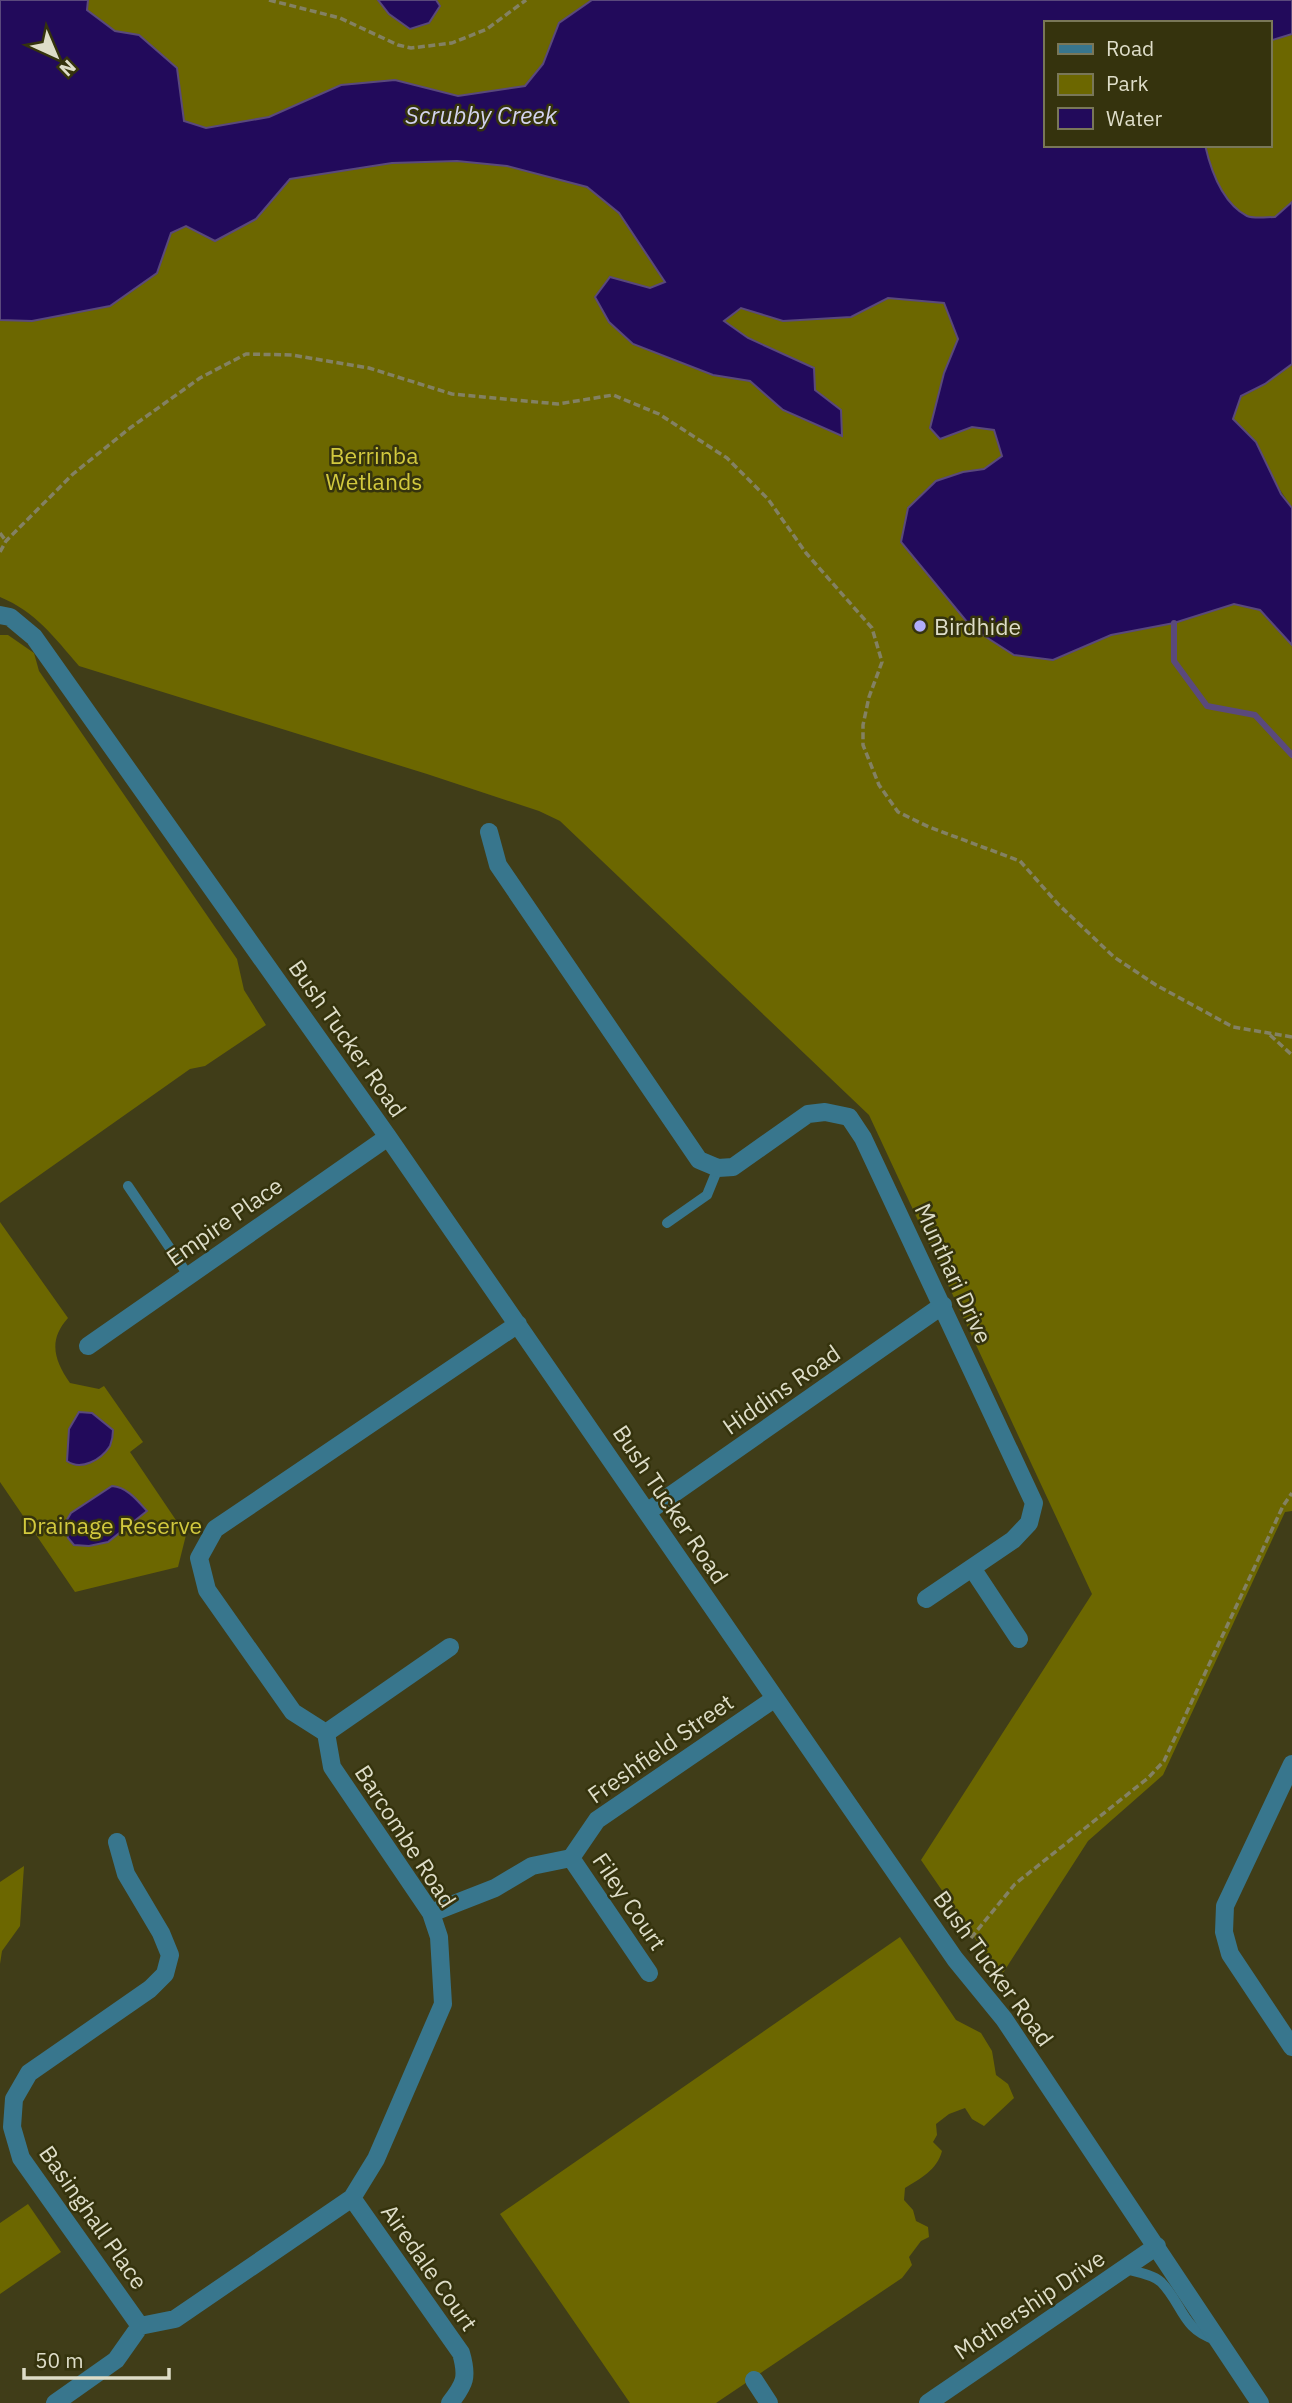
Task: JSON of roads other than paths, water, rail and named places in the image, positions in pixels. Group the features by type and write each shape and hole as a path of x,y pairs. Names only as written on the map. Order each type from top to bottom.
{"street":[{"name":"Bush Tucker Road","path":"0,615 10,617 34,637 388,1137 955,1959 1004,2019 1260,2403"},
{"path":"489,832 498,865 513,888 699,1160 718,1168"},
{"name":"Munthari Drive","path":"718,1168 733,1167 808,1114 825,1112 849,1117 863,1138 1034,1503 1029,1523 1013,1540 926,1600"},
{"name":"Empire Place","path":"88,1346 388,1137"},
{"name":"Hiddins Road","path":"647,1512 943,1305"},
{"path":"450,1647 326,1733 293,1712 206,1590 199,1558 215,1529 518,1324"},
{"path":"972,1568 1020,1639"},
{"name":"Freshfield Street","path":"570,1858 597,1820 774,1699"},
{"name":"Barcombe Road","path":"140,2326 175,2319 352,2198 376,2159 443,2004 439,1937 431,1913 332,1767 326,1733"},
{"path":"1292,1764 1225,1906 1224,1932 1230,1954 1292,2047"},
{"name":"Basinghall Place","path":"117,1842 126,1874 161,1933 170,1955 165,1974 150,1989 29,2073 14,2099 12,2127 21,2158 140,2326"},
{"path":"431,1913 495,1888 532,1866 570,1858"},
{"name":"Filey Court","path":"570,1858 649,1973"},
{"name":"Airedale Court","path":"352,2198 461,2353 465,2368 463,2386 450,2403"},
{"name":"Mothership Drive","path":"928,2403 1157,2246"},
{"path":"55,2403 116,2360 140,2326"},
{"path":"754,2380 769,2403"}],"lane":[{"path":"667,1223 707,1195 718,1168"},
{"path":"128,1185 188,1275"},
{"path":"1124,2269 1160,2281 1192,2328 1220,2342"}],"water":[{"name":"Scrubby Creek","path":"0,0 88,0 87,10 115,31 139,35 177,68 184,121 206,128 269,117 341,85 395,80 458,96 525,86 543,64 559,23 592,0 1292,0 1292,34 1271,40 1271,21 1044,21 1044,147 1206,147 1224,195 1247,216 1275,217 1292,202 1292,364 1265,384 1241,396 1233,419 1256,442 1281,494 1292,508 1292,645 1260,610 1234,604 1174,623 1111,635 1053,660 1014,655 972,628 901,542 908,508 936,481 963,472 984,469 1002,456 994,430 972,427 940,439 930,428 944,373 958,339 944,303 888,298 851,317 783,321 741,308 724,321 748,338 814,368 815,390 841,410 842,436 783,410 750,381 713,375 633,344 609,322 595,297 610,277 650,288 665,282 619,213 587,187 507,166 457,161 392,163 290,179 256,219 215,241 186,226 171,233 157,273 110,306 32,321 0,320"},
{"path":"378,0 436,0 440,6 429,23 410,29 389,14"},
{"path":"79,1412 92,1413 113,1430 111,1444 106,1451 96,1460 78,1465 67,1461 69,1429"},
{"path":"112,1486 127,1491 147,1511 108,1542 89,1546 74,1545 68,1538 65,1523 71,1513"}],"waterway":[{"path":"1174,623 1174,661 1207,706 1255,715 1292,755"}],"place":[{"name":"Birdhide","path":"920,626"}],"park label":[{"name":"Berrinba Wetlands","path":"374,468"},
{"name":"Drainage Reserve","path":"112,1525"}]}
